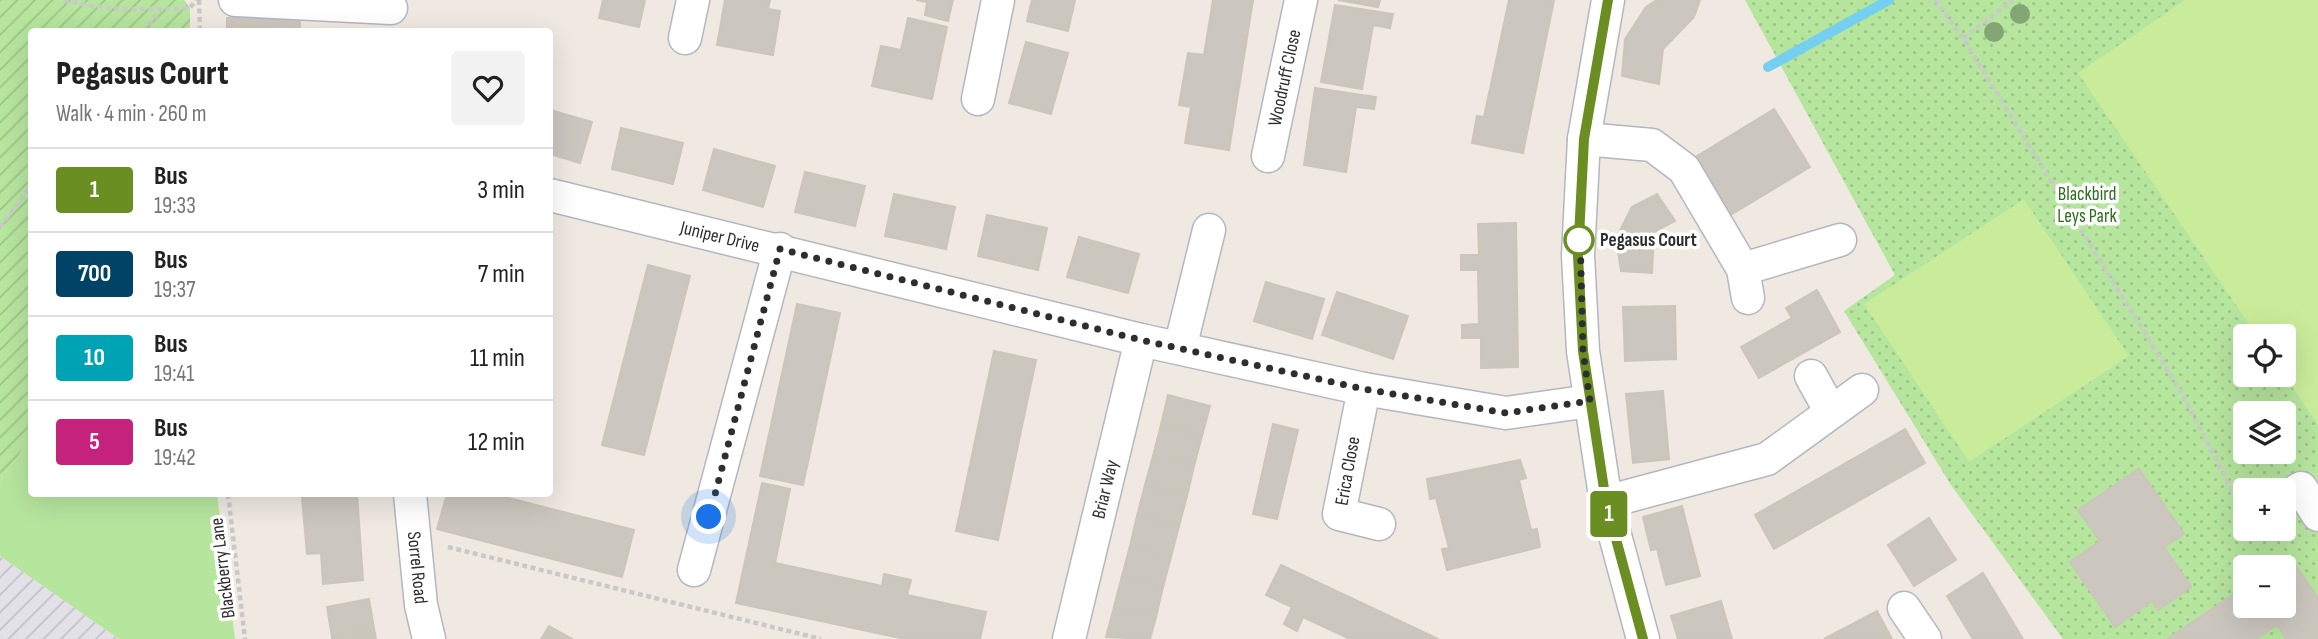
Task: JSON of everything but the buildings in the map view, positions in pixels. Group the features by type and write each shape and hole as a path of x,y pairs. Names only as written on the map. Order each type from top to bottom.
{"street":[{"path":"236,0 391,13"},
{"path":"685,38 693,0"},
{"path":"978,99 998,0"},
{"name":"Woodruff Close","path":"1268,156 1301,0"},
{"path":"1608,0 1584,139 1578,256 1583,351 1606,502 1643,639"},
{"path":"1584,139 1652,145 1684,169 1746,284 1840,240"},
{"name":"Juniper Drive","path":"553,196 780,249 1141,340 1364,389 1506,413 1590,401"},
{"path":"1180,348 1209,230"},
{"path":"694,570 780,249"},
{"name":"Briar Way","path":"1069,639 1141,340"},
{"path":"1811,376 1831,412"},
{"name":"Erica Close","path":"1364,389 1339,514 1379,524"},
{"path":"1606,502 1767,459 1862,390"},
{"path":"2296,491 2301,488 2318,515"},
{"name":"Sorrel Road","path":"410,497 421,606 429,639"},
{"path":"1904,608 1924,639"}],"path":[{"path":"64,0 85,5 160,10 190,8 197,0"},
{"path":"197,0 200,28"},
{"path":"1935,0 1963,38 2181,392 2233,492"},
{"path":"1963,38 2013,0"},
{"path":"147,28 160,10"},
{"path":"0,227 28,190"},
{"name":"Blackberry Lane","path":"228,497 245,639"},
{"path":"415,538 821,639"}],"shaded area":[{"path":"0,556 119,639 0,639"}],"green space":[{"path":"0,0 184,0 190,8 190,28 28,28 28,441 0,481"},
{"name":"Blackbird Leys Park","path":"1745,0 2318,0 2318,639 2063,639 1951,485 1844,311 1895,275"},
{"path":"2185,0 2318,0 2318,425 2292,387 2296,387 2296,324 2249,324 2078,73"},
{"path":"2024,199 2129,356 1969,462 1864,304"},
{"path":"28,441 28,497 217,497 235,639 119,639 0,556 0,481"}],"waterway":[{"path":"1768,67 1889,0"}],"bus line":[{"name":"1","path":"1608,0 1584,139 1578,256 1583,351 1606,502 1643,639"}],"place":[{"name":"Pegasus Court","path":"1579,240"}],"route":[{"path":"709,517 780,249 1141,340 1364,389 1506,413 1590,401 1583,351 1578,256 1580,232 1579,240"}]}
